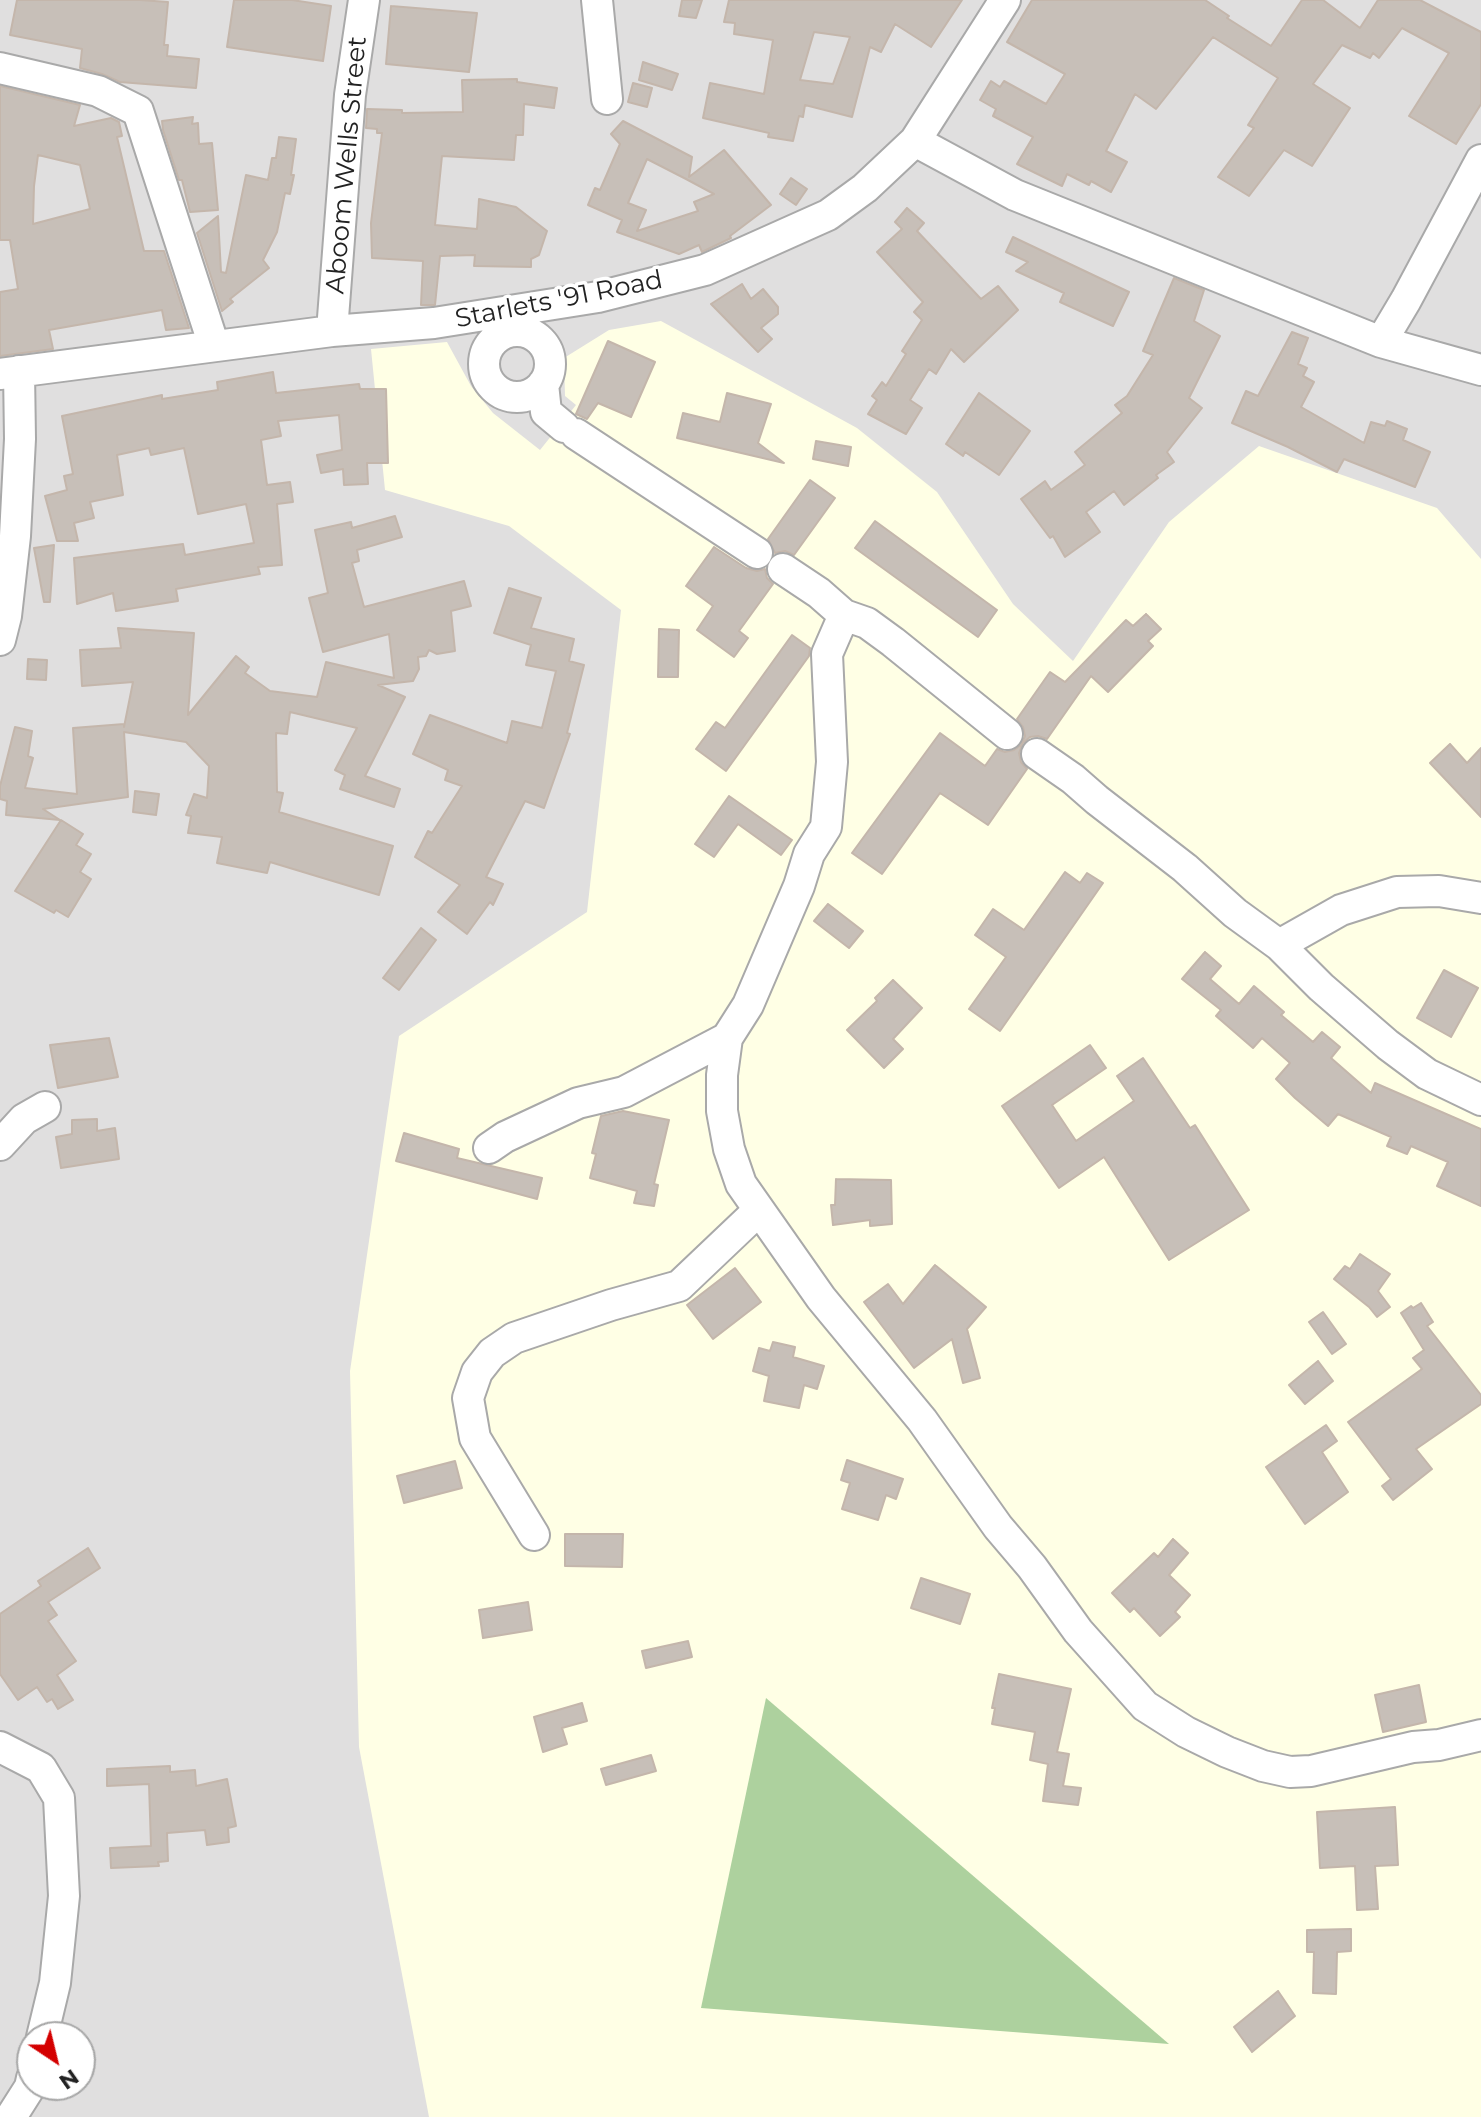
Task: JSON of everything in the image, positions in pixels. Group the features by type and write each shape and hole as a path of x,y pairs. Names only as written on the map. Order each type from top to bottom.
{"street":[{"name":"Aboom Wells Street","path":"332,331 350,95 364,0"},
{"path":"597,0 607,99"},
{"name":"Starlets '91 Road","path":"9,373 332,331 452,320 598,297 705,270 788,235 841,206 865,188 915,141 1005,0"},
{"path":"0,68 98,91 138,111 214,346"},
{"path":"915,141 1015,195 1381,342 1481,370"},
{"path":"1381,342 1481,160"},
{"path":"544,345 563,302"},
{"path":"452,320 486,353"},
{"path":"557,414 549,354 544,345 537,337 518,331 498,336 486,353 485,373 489,383 506,395 516,397 536,391 557,414 757,553"},
{"path":"0,640 6,616 15,536 20,439 9,373"},
{"path":"783,569 819,593 844,615 867,623 893,642 1007,734"},
{"path":"844,615 827,654 832,762 826,827 809,854 799,886 748,1005 727,1038 722,1075 722,1111 729,1149 741,1184 821,1298 922,1420 998,1527 1032,1567 1078,1631 1145,1706 1186,1732 1227,1752 1263,1766 1290,1772 1311,1771 1481,1735"},
{"path":"1037,754 1073,779 1185,868 1235,913 1279,945 1321,987 1388,1045 1427,1074 1481,1100"},
{"path":"1279,945 1341,910 1397,892 1439,891 1481,898"},
{"path":"489,1148 505,1137 578,1103 624,1092 727,1038"},
{"path":"0,1145 24,1119 45,1107"},
{"path":"534,1535 475,1438 468,1398 477,1372 492,1353 514,1338 679,1286 759,1210"},
{"path":"0,1747 41,1768 59,1798 64,1896 55,1983 46,2021"}],"shaded area":[{"path":"0,0 1481,0 1481,2117 0,2117"},
{"path":"661,321 857,428 937,492 1013,604 1073,661 1169,522 1259,446 1437,508 1481,559 1481,2117 429,2117 359,1747 350,1371 399,1036 587,912 621,610 509,526 385,490 371,349 447,342 471,386 493,413 540,450 576,405 565,396 564,358 609,330"}],"green space":[{"path":"766,1698 1169,2044 701,2008"}],"building":[{"path":"17,0 168,2 164,45 168,45 167,56 199,59 196,88 120,82 80,68 82,49 10,35"},
{"path":"234,0 292,0 331,6 323,61 227,47"},
{"path":"682,0 702,0 696,18 679,16"},
{"path":"729,0 962,0 931,47 895,24 881,52 870,47 852,117 805,105 793,141 703,118 710,83 764,94 773,40 734,34 735,23 724,22","holes":["814,32 850,37 833,84 800,80"]},
{"path":"1032,0 1205,0 1271,46 1302,0 1323,0 1360,28 1378,0 1420,0 1481,32 1481,104 1456,144 1409,116 1449,53 1402,28 1379,58 1373,53 1370,58 1342,45 1313,84 1350,108 1312,166 1284,150 1249,196 1218,177 1254,128 1248,125 1278,78 1213,37 1156,109 1135,94 1106,151 1127,162 1111,192 1091,181 1089,185 1067,174 1062,186 1017,164 1033,137 993,116 996,109 980,100 991,81 1000,87 1004,81 1046,104 1065,74 1007,42"},
{"path":"391,6 477,13 469,72 386,64"},
{"path":"643,62 678,74 672,90 639,80"},
{"path":"517,79 517,82 557,88 554,108 524,104 523,135 516,135 514,160 442,156 435,225 477,229 479,199 516,207 547,231 539,255 531,259 531,267 474,266 475,255 440,256 435,305 421,305 423,261 372,258 371,223 382,133 366,128 367,109 402,110 402,113 463,112 462,80"},
{"path":"633,83 652,88 647,107 628,102"},
{"path":"0,86 80,105 74,126 111,118 119,122 122,136 117,137 144,251 164,251 189,328 166,330 162,310 49,330 53,349 0,356 0,292 18,289 10,240 0,240","holes":["38,155 80,165 90,209 33,224"]},
{"path":"193,117 192,124 198,123 199,144 212,143 218,210 190,212 182,180 179,180 163,130 162,121"},
{"path":"623,121 692,157 689,177 724,150 771,205 731,238 702,252 699,245 679,254 617,232 622,220 588,205 595,188 600,190 620,144 611,134","holes":["647,159 714,194 694,202 698,211 637,231 646,210 628,203"]},
{"path":"279,137 296,139 291,175 294,175 290,194 285,193 277,232 263,260 269,268 230,299 233,302 222,311 197,233 218,216 221,272 226,273 246,175 268,180"},
{"path":"791,178 807,189 796,205 780,194"},
{"path":"907,208 924,223 917,231 981,299 998,286 1018,310 964,362 951,349 936,374 929,369 910,400 922,408 906,434 868,414 877,400 872,396 882,382 886,386 906,354 902,351 922,320 914,312 923,302 877,252 902,229 895,222"},
{"path":"1013,237 1129,292 1113,326 1060,302 1064,293 1016,271 1028,262 1006,252"},
{"path":"1174,278 1204,290 1194,321 1220,336 1189,398 1202,408 1167,452 1174,462 1124,505 1114,491 1086,512 1100,532 1065,557 1053,536 1050,538 1021,499 1045,481 1051,490 1085,465 1075,452 1122,413 1115,405 1127,396 1153,355 1143,351"},
{"path":"742,284 751,299 763,289 778,307 778,314 761,328 772,339 758,352 711,304"},
{"path":"1292,332 1308,338 1298,364 1307,368 1303,376 1314,382 1301,407 1364,443 1371,422 1385,426 1387,421 1407,429 1403,440 1430,452 1415,487 1344,459 1337,472 1232,423 1246,391 1258,396"},
{"path":"608,341 655,362 631,417 598,403 587,419 576,414"},
{"path":"273,372 276,393 359,384 360,389 386,389 388,463 367,463 368,484 344,485 343,469 321,473 317,455 342,450 339,415 278,421 281,436 261,440 267,485 290,482 293,502 277,504 282,565 258,567 260,574 176,589 178,601 116,611 113,593 77,604 74,558 183,544 185,555 254,543 246,504 198,514 184,448 151,455 149,448 117,455 123,495 90,502 94,518 74,523 78,541 57,541 45,496 67,490 64,476 73,474 62,416 162,395 162,399 218,390 217,382"},
{"path":"727,393 771,404 758,443 784,463 677,438 683,413 720,422"},
{"path":"979,393 1030,431 999,475 965,452 963,456 946,444"},
{"path":"816,441 851,447 848,466 813,459"},
{"path":"810,480 835,498 794,555 785,551 775,553 768,539"},
{"path":"395,516 402,537 357,550 359,561 352,563 364,607 464,581 471,606 451,611 455,651 437,654 429,650 426,656 418,657 419,669 413,681 378,685 405,697 365,776 400,789 394,807 340,789 345,775 335,770 357,728 290,712 287,734 276,733 277,792 283,793 279,812 393,846 379,895 270,862 267,873 217,863 222,837 188,833 191,816 186,815 194,794 207,798 209,766 186,742 124,732 128,797 43,809 60,820 6,815 7,801 0,799 0,786 15,727 32,731 28,756 33,758 25,788 77,794 73,728 124,724 124,727 133,682 82,686 80,650 121,648 118,628 194,633 188,715 236,656 249,667 245,673 270,691 317,697 326,662 394,678 389,634 323,652 309,598 328,593 315,530 351,522 352,528"},
{"path":"875,521 997,610 978,637 855,548"},
{"path":"54,545 50,602 44,602 34,548"},
{"path":"714,547 746,568 757,571 765,569 767,578 773,584 739,631 748,638 734,657 697,630 713,606 686,586"},
{"path":"509,588 541,598 531,628 574,639 569,661 584,665 567,733 570,734 544,808 525,801 486,877 503,884 493,905 490,902 467,934 438,912 460,885 415,857 428,831 432,833 462,786 445,780 448,770 413,754 430,715 507,743 512,721 542,728 556,671 526,665 531,645 494,633"},
{"path":"1146,614 1161,629 1148,641 1153,646 1108,692 1091,676 1047,739 1030,737 1023,743 1019,753 1027,769 988,825 940,793 882,874 852,853 940,733 985,766 997,749 1005,752 1014,750 1021,745 1025,736 1017,719 1050,672 1065,682 1126,620 1133,626"},
{"path":"659,629 679,630 678,677 658,677"},
{"path":"792,635 810,648 809,656 726,771 696,749 716,722 725,728"},
{"path":"28,659 47,660 46,680 27,679"},
{"path":"1450,744 1467,763 1481,748 1481,817 1430,763"},
{"path":"135,791 159,794 156,815 133,812"},
{"path":"729,796 792,840 781,855 738,824 714,857 695,844"},
{"path":"61,820 83,834 76,845 91,854 80,872 91,879 68,917 56,910 54,913 15,891"},
{"path":"1065,872 1080,883 1087,873 1103,883 1000,1031 969,1009 1006,957 975,935 993,909 1024,930"},
{"path":"828,904 863,931 849,948 814,921"},
{"path":"421,928 436,940 399,990 383,978"},
{"path":"1205,952 1221,966 1210,979 1239,1004 1254,986 1284,1012 1281,1015 1313,1042 1322,1032 1340,1047 1331,1058 1371,1093 1375,1083 1481,1129 1481,1206 1437,1186 1448,1162 1411,1146 1407,1154 1387,1146 1391,1137 1338,1114 1328,1126 1295,1098 1276,1079 1290,1063 1262,1038 1253,1048 1216,1016 1221,1010 1182,979"},
{"path":"1444,970 1478,988 1451,1037 1417,1018"},
{"path":"893,980 922,1008 893,1039 903,1049 884,1068 847,1030 877,1001 875,998"},
{"path":"109,1038 118,1077 58,1088 50,1045"},
{"path":"1090,1045 1106,1068 1052,1105 1076,1141 1134,1101 1117,1076 1143,1058 1190,1128 1195,1125 1249,1210 1169,1260 1104,1157 1059,1188 1002,1106"},
{"path":"623,1111 669,1120 654,1184 658,1185 654,1206 634,1203 637,1191 590,1178 601,1116"},
{"path":"97,1119 97,1131 115,1128 119,1159 61,1168 56,1137 72,1134 72,1120"},
{"path":"404,1133 459,1149 457,1158 542,1178 537,1199 396,1161"},
{"path":"836,1179 891,1180 892,1224 870,1226 870,1220 833,1225 831,1205 835,1205"},
{"path":"1360,1254 1390,1274 1378,1291 1390,1307 1377,1317 1334,1279 1345,1266 1350,1269"},
{"path":"935,1265 986,1307 967,1329 980,1378 963,1383 952,1339 914,1368 864,1302 888,1284 903,1304"},
{"path":"735,1268 761,1302 713,1339 687,1305"},
{"path":"1421,1303 1433,1322 1427,1326 1481,1395 1481,1404 1416,1449 1432,1469 1393,1500 1382,1486 1391,1479 1348,1422 1422,1369 1413,1358 1424,1350 1401,1313"},
{"path":"1323,1312 1346,1344 1332,1354 1309,1322"},
{"path":"773,1342 795,1347 793,1357 824,1366 817,1389 804,1385 799,1408 764,1401 769,1376 753,1371 759,1348 770,1351"},
{"path":"1318,1361 1333,1381 1305,1404 1289,1385"},
{"path":"1326,1425 1337,1441 1322,1452 1348,1492 1305,1524 1266,1467"},
{"path":"847,1460 903,1479 896,1499 886,1495 878,1520 842,1509 850,1483 841,1480"},
{"path":"455,1461 462,1488 404,1503 397,1476"},
{"path":"565,1534 623,1534 622,1567 565,1566"},
{"path":"1173,1539 1188,1553 1169,1575 1190,1595 1175,1612 1180,1617 1160,1636 1134,1608 1130,1612 1112,1593 1154,1553 1158,1557"},
{"path":"88,1548 100,1568 48,1602 57,1615 48,1621 76,1661 57,1675 73,1700 58,1709 52,1699 47,1702 37,1687 18,1700 0,1674 0,1614 41,1586 38,1581"},
{"path":"921,1578 970,1594 960,1624 911,1608"},
{"path":"528,1602 532,1630 483,1638 479,1610"},
{"path":"688,1641 692,1657 646,1668 642,1651"},
{"path":"999,1674 1071,1689 1057,1752 1069,1754 1063,1786 1081,1788 1078,1805 1043,1801 1048,1764 1030,1760 1035,1732 992,1724"},
{"path":"1419,1685 1426,1722 1383,1732 1375,1695"},
{"path":"582,1703 587,1721 562,1728 567,1744 543,1752 534,1717"},
{"path":"651,1755 656,1771 606,1785 601,1769"},
{"path":"170,1766 170,1772 195,1770 196,1786 227,1779 236,1826 228,1828 229,1842 207,1845 205,1830 167,1833 168,1861 158,1862 159,1866 111,1868 110,1848 151,1846 149,1784 107,1786 107,1769"},
{"path":"1395,1807 1398,1865 1375,1866 1378,1909 1357,1910 1355,1866 1320,1868 1317,1812"},
{"path":"1351,1929 1351,1951 1337,1952 1336,1994 1313,1993 1314,1952 1307,1952 1307,1930"},
{"path":"1278,1991 1295,2016 1252,2052 1234,2027"}]}
